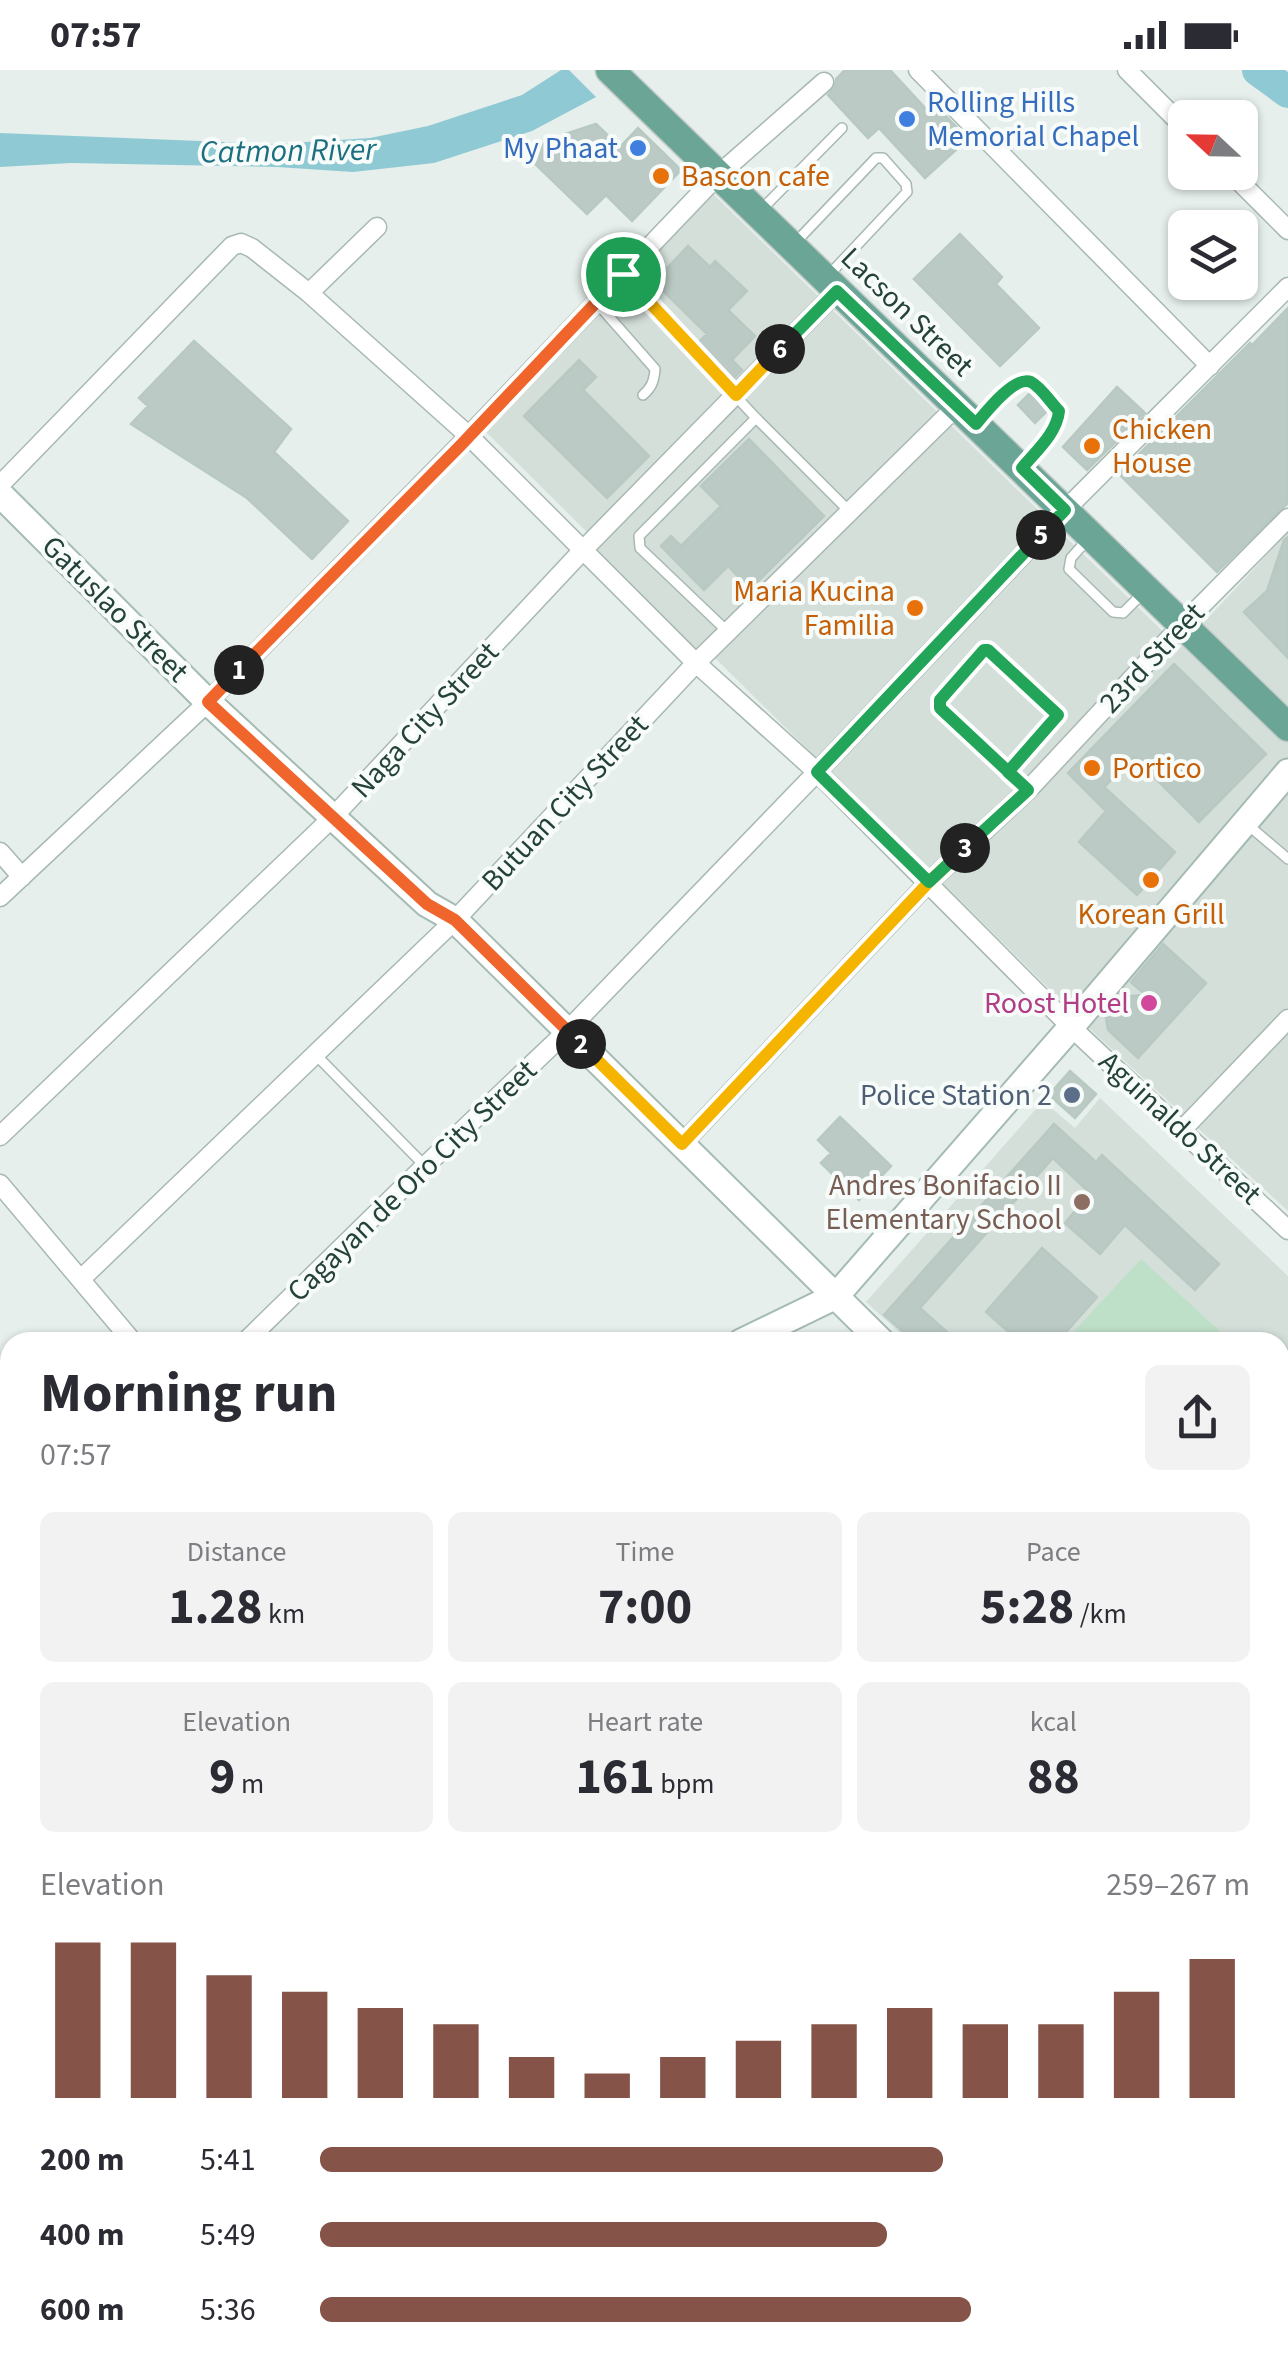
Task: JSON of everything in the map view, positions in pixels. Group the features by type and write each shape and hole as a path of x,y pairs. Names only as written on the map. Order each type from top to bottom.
{"main road":[{"name":"Lacson Street","path":"610,70 1288,726"}],"street":[{"path":"918,70 1210,366"},
{"path":"1127,70 1168,111"},
{"path":"0,898 208,702 717,176 824,82"},
{"path":"1248,190 1288,230"},
{"path":"310,293 377,228"},
{"name":"Aguinaldo Street","path":"0,485 232,246 241,243 252,248 310,293 469,436 696,663 817,772 1072,1027 1288,1230"},
{"name":"Naga City Street","path":"0,1136 332,818 736,395 831,285"},
{"name":"Cagayan de Oro City Street","path":"255,1332 568,1032 1065,510 1288,288"},
{"name":"Butuan City Street","path":"81,1279 455,920 696,663 850,512 966,415"},
{"name":"Gatuslao Street","path":"0,494 208,702 427,904 455,920 872,1332"},
{"name":"23rd Street","path":"682,1144 929,882 1028,790 1288,518"},
{"path":"762,1332 836,1296 1288,772"},
{"path":"0,852 22,877"},
{"path":"1182,1130 1288,1019"},
{"path":"0,1184 125,1332"}],"lane":[{"path":"757,214 842,128"},
{"path":"791,247 876,158 883,158 906,184 907,192 831,285"},
{"path":"623,274 756,418 850,512"},
{"path":"597,303 654,369 654,380 642,395"},
{"path":"966,415 1016,382 1033,382 1059,411 1058,419 1022,468"},
{"path":"728,632 640,548 639,536 756,418"},
{"path":"1091,535 1068,564 1080,580 1118,614 1147,589"},
{"path":"1008,772 1058,715 993,652 984,650 938,704 1008,772 1028,790"},
{"path":"1246,823 1286,854"},
{"path":"316,1054 424,1166"}],"shaded area":[{"path":"709,190 1180,648 1288,532 1288,1211 1093,1032 704,647 697,653 595,547 598,543 486,432"},
{"name":"Andres Bonifacio II Elementary School","path":"1100,1098 1288,1276 1288,1332 899,1332 866,1302 1043,1101 1075,1128"}],"green space":[{"path":"1141,1259 1221,1332 1073,1332"}],"water":[{"name":"Catmon River","path":"561,70 647,70 532,131 434,163 353,172 71,163 0,167 0,133 275,144 370,138 428,126 522,95"}],"pier":[{"path":"569,70 651,70 652,71 600,101"}],"building":[{"name":"Rolling Hills Memorial Chapel","path":"845,70 890,70 927,110 934,104 968,139 925,178 879,128 868,138 828,95"},
{"path":"596,124 620,147 638,128 681,170 632,221 606,195 587,214 530,159 549,138 555,144 565,134"},
{"path":"960,234 1002,277 996,284 1039,328 1000,366 914,279"},
{"path":"688,246 710,267 715,261 747,291 728,310 755,336 732,360 742,370 732,380 698,343 707,334 654,282"},
{"path":"1288,308 1288,503 1217,572 1119,474"},
{"path":"194,341 291,429 274,452 348,521 312,559 247,498 131,424 148,406 139,398"},
{"path":"579,360 596,377 583,390 649,456 607,498 524,416"},
{"path":"1117,387 1145,413 1087,470 1063,447"},
{"path":"1031,392 1048,410 1035,423 1018,405"},
{"path":"749,439 824,516 750,589 728,566 704,590 661,546 671,536 681,546 721,506 701,486"},
{"path":"1288,537 1288,658 1244,612 1267,591"},
{"path":"1174,664 1266,754 1199,822 1134,757 1104,787 1175,852 1137,895 1079,842 1106,811 1068,773"},
{"name":"Roost Hotel","path":"1163,944 1206,983 1138,1058 1108,1030 1105,1012 1118,997 1146,995 1131,982"},
{"name":"Police Station 2","path":"1070,1071 1096,1094 1075,1118 1049,1095"},
{"path":"840,1117 891,1166 859,1200 821,1163 831,1153 818,1140"},
{"path":"1054,1124 1096,1162 1102,1155 1219,1264 1195,1290 1125,1225 1100,1254 1065,1223 1090,1193 1053,1158 920,1308 947,1332 904,1332 884,1315"},
{"path":"1042,1248 1097,1297 1066,1332 1009,1332 986,1312"}],"waterway":[{"path":"1258,70 1288,92"}],"place":[{"name":"Rolling Hills Memorial Chapel","path":"907,119"},
{"name":"My Phaat","path":"638,148"},
{"name":"Bascon cafe","path":"661,176"},
{"name":"Chicken House","path":"1092,446"},
{"name":"Maria Kucina Familia","path":"915,608"},
{"name":"Portico","path":"1092,768"},
{"name":"Korean Grill","path":"1151,880"},
{"name":"Roost Hotel","path":"1149,1003"},
{"name":"Police Station 2","path":"1072,1095"},
{"name":"Andres Bonifacio II Elementary School","path":"1082,1202"}],"route":[{"path":"623,274 208,702 427,904 455,920 682,1144 929,882 1028,790 1008,772 1058,715 988,650 938,704 940,708 1008,772 1028,790 929,882 817,772 1065,510 1022,468 1055,428 1059,411 1033,382 1026,380 1016,382 976,424 837,291 736,395 623,274"}]}
